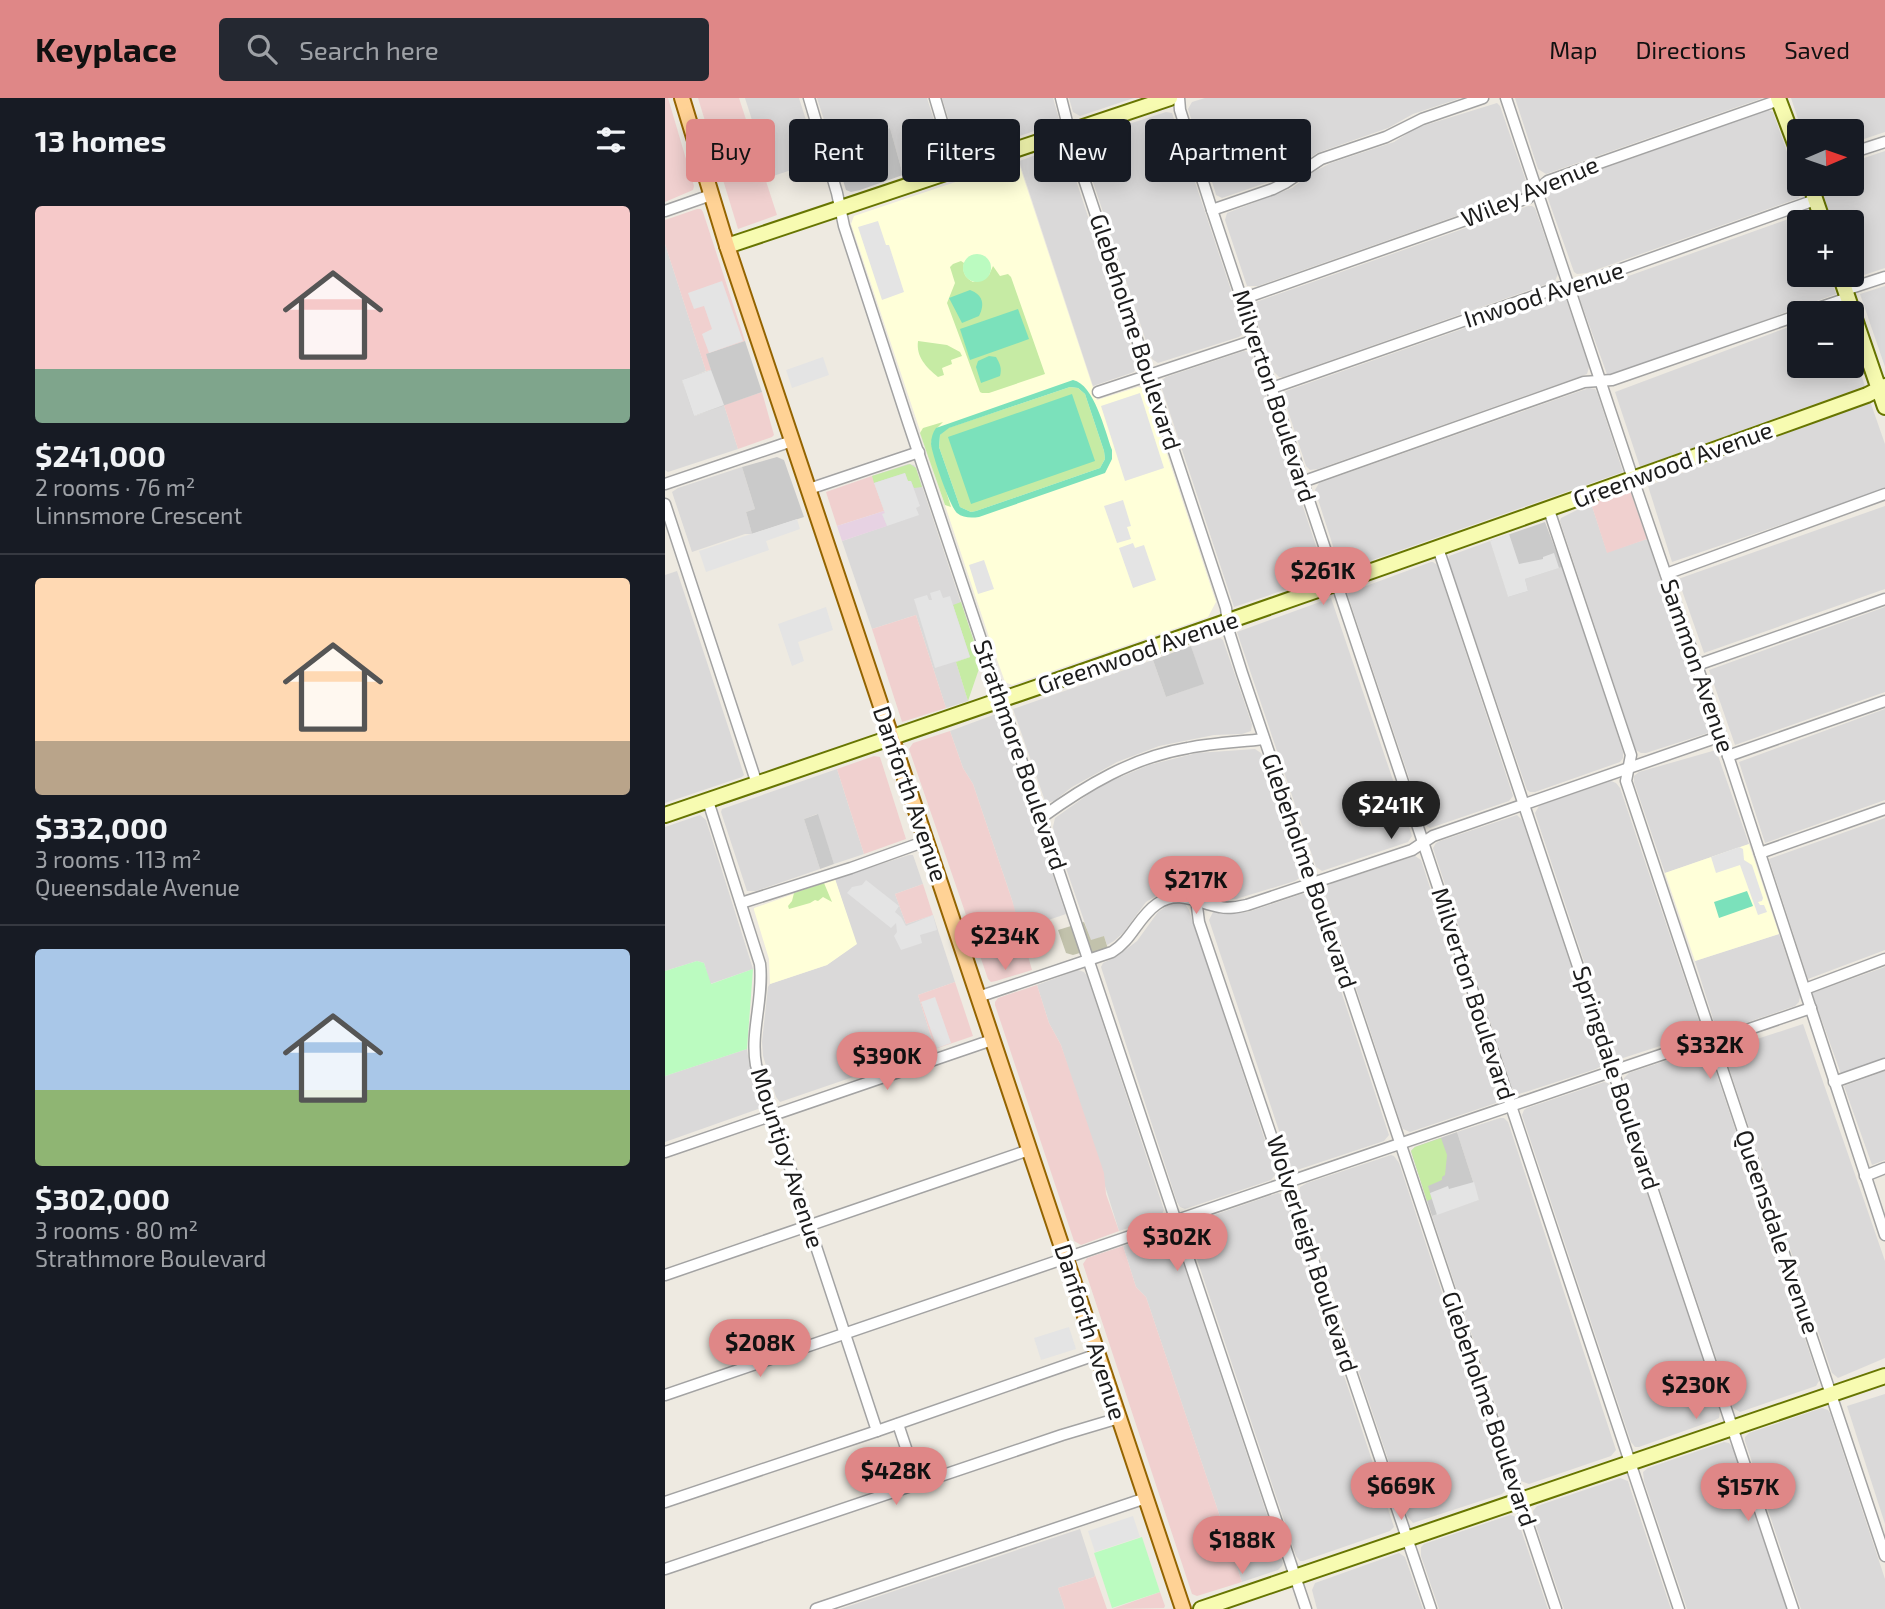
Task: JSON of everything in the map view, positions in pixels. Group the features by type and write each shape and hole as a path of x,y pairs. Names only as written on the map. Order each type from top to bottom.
{"main road":[{"name":"Danforth Avenue","path":"682,98 727,246 1183,1609"}],"street":[{"name":"Strathmore Boulevard","path":"809,98 844,226 1306,1609"},
{"path":"935,98 941,119"},
{"name":"Glebeholme Boulevard","path":"1061,98 1067,119"},
{"path":"1106,119 1170,98"},
{"name":"Milverton Boulevard","path":"1179,98 1180,110 1255,340 1679,1609"},
{"path":"1212,210 1285,184 1321,159 1386,137 1422,119 1483,98"},
{"name":"Sammon Avenue","path":"1506,98 1761,853 1885,1235"},
{"path":"1778,99 1787,123"},
{"name":"Wiley Avenue","path":"1242,299 1528,198 1548,181 1778,99"},
{"path":"1864,149 1885,142"},
{"path":"727,246 918,182"},
{"name":"Glebeholme Boulevard","path":"1085,182 1226,608 1226,622 1264,739 1556,1609"},
{"path":"665,211 712,195"},
{"path":"1814,196 1819,210"},
{"name":"Inwood Avenue","path":"1272,388 1815,200"},
{"path":"1830,301 1885,277"},
{"path":"1844,287 1882,388 1885,407"},
{"path":"1302,482 1584,383 1612,380 1787,319"},
{"path":"1098,393 1255,340"},
{"name":"Greenwood Avenue","path":"665,815 1549,510 1882,388"},
{"path":"665,484 792,441"},
{"path":"809,489 919,452"},
{"path":"1666,574 1885,494"},
{"path":"665,504 757,784"},
{"name":"Queensdale Avenue","path":"1549,510 1631,755 1626,781 1885,1556"},
{"name":"Springdale Boulevard","path":"1438,548 1793,1609"},
{"path":"1697,665 1885,599"},
{"path":"1728,756 1885,701"},
{"path":"978,997 1119,948 1142,917 1159,902 1187,897 1221,907 1247,905 1412,850 1433,836 1721,736"},
{"path":"1041,818 1071,796 1112,773 1148,758 1187,748 1264,739"},
{"name":"Mountjoy Avenue","path":"708,801 760,964 755,1059 877,1431"},
{"path":"1761,853 1885,809"},
{"path":"741,903 926,841"},
{"name":"Wolverleigh Boulevard","path":"1196,899 1199,922 1431,1609"},
{"path":"1805,989 1885,959"},
{"path":"665,1395 1613,1071 1811,1008"},
{"path":"665,1152 992,1040"},
{"path":"1834,1082 1885,1063"},
{"path":"665,1275 1029,1150"},
{"path":"1865,1176 1885,1168"},
{"path":"665,1502 1098,1354"},
{"path":"1201,1609 1885,1376"},
{"path":"665,1569 1062,1435 1119,1419"},
{"path":"898,1424 918,1483"},
{"path":"816,1609 1146,1498"}],"shaded area":[{"path":"665,98 668,98 686,159 686,182 693,182 694,186 693,190 665,202"},
{"path":"698,98 739,98 746,119 704,119"},
{"path":"745,98 799,98 806,119 789,119 789,171 775,175 775,119 752,119"},
{"path":"817,98 927,98 934,119 902,119 902,171 890,128 888,129 888,119 824,119"},
{"path":"942,98 1053,98 1059,119 1034,119 1034,131 1020,136 1020,119 949,119"},
{"path":"1069,98 1134,98 1080,116 1073,112"},
{"path":"1205,98 1461,98 1413,114 1388,128 1311,157 1311,119 1191,119 1188,109 1192,102"},
{"path":"1515,98 1763,98 1546,174 1538,169"},
{"path":"1791,98 1885,98 1885,132 1864,139 1864,119 1798,119"},
{"path":"1497,103 1527,184 1524,192 1258,286 1247,286 1225,220 1227,213 1292,188 1300,182 1311,182 1313,172 1331,163 1394,142 1416,128"},
{"path":"1768,110 1773,112 1787,152 1787,196 1800,196 1587,273 1577,274 1547,196 1549,188"},
{"path":"1166,112 1172,113 1174,119 1145,119 1145,182 1195,182 1245,332 1239,337 1158,363 1152,359 1093,182 1131,182 1131,123"},
{"path":"890,128 902,175 888,180"},
{"path":"1885,151 1885,268 1864,275 1864,210 1828,210 1824,196 1864,196 1864,158"},
{"path":"1034,156 1034,182 1077,182 1137,365 1134,372 1093,386 1020,161"},
{"path":"1020,167 1097,400 1138,387 1146,391 1216,602 1208,617 1012,685 1005,682 851,224 854,216 955,182 1020,182"},
{"path":"724,182 766,182 777,215 738,229"},
{"path":"844,182 883,182 851,192 846,190"},
{"path":"1212,182 1268,182 1222,198 1216,195"},
{"path":"1528,206 1535,208 1558,274 1555,281 1283,377 1274,372 1252,307 1256,302"},
{"path":"697,209 703,212 745,341 707,354 711,370 706,371 665,244 665,220"},
{"path":"1787,219 1787,287 1834,287 1836,294 1817,301 1787,301 1787,312 1608,377 1578,294"},
{"path":"878,221 904,292 882,300 858,227"},
{"path":"665,244 706,371 682,381 695,416 724,405 738,449 668,472 665,470"},
{"path":"722,281 743,341 709,353 702,334 712,329 704,306 694,309 688,293"},
{"path":"1885,286 1885,367 1864,301 1860,294"},
{"path":"1559,295 1566,299 1589,367 1587,374 1318,469 1310,470 1306,466 1285,402 1286,391"},
{"path":"1787,328 1787,378 1862,378 1865,386 1640,467 1615,392"},
{"path":"745,341 762,392 694,416 682,380 711,370 706,354"},
{"path":"1244,351 1253,356 1326,576 1234,607 1161,386 1166,377"},
{"path":"823,357 829,375 792,388 786,370"},
{"path":"711,370 724,405 694,416 682,380"},
{"path":"1589,388 1597,392 1623,472 1344,570 1340,568 1315,490 1319,483"},
{"path":"762,392 774,435 738,449 724,405"},
{"path":"1140,393 1164,468 1125,481 1101,406"},
{"path":"1870,401 1885,444 1885,489 1672,562 1648,486"},
{"path":"777,457 784,460 804,517 752,534 746,512 755,509 742,467"},
{"path":"908,464 916,468 978,654 956,662 968,701 946,708 916,615 872,629 842,541 886,526 882,514 885,513 872,476"},
{"path":"742,467 755,509 746,512 752,534 692,552 672,492"},
{"path":"905,473 908,481 911,481 920,506 916,508 919,515 887,526 874,483"},
{"path":"872,476 884,511 837,526 826,492"},
{"path":"1630,490 1647,539 1607,553 1591,503"},
{"path":"1123,500 1131,526 1127,527 1131,539 1117,543 1104,506"},
{"path":"1591,503 1607,552 1647,539 1711,732 1646,753 1636,750 1560,521"},
{"path":"1885,506 1885,589 1704,653 1678,579"},
{"path":"884,511 887,526 842,541 837,526"},
{"path":"797,519 800,529 766,541 769,550 706,572 699,551"},
{"path":"1545,522 1562,567 1525,579 1528,591 1508,597 1490,541"},
{"path":"1509,534 1519,564 1543,559 1554,553 1559,568 1525,579 1528,591 1508,597 1490,541"},
{"path":"1490,541 1508,597 1524,579 1562,567 1623,752 1620,762 1535,792 1527,790 1448,560 1449,556"},
{"path":"1133,543 1135,548 1144,545 1156,580 1133,588 1119,548"},
{"path":"984,560 994,589 978,594 969,565"},
{"path":"1431,562 1437,565 1513,796 1509,801 1430,828 1425,825 1347,593"},
{"path":"677,571 744,775 665,803 665,575"},
{"path":"940,590 943,598 950,596 970,657 935,668 914,599 927,595 929,600 932,600 930,593"},
{"path":"1331,598 1412,836 1408,842 1322,871 1316,867 1237,632"},
{"path":"826,607 833,630 798,642 804,661 792,666 778,624"},
{"path":"1885,607 1885,692 1735,745 1709,670"},
{"path":"916,615 946,708 902,722 872,629"},
{"path":"1220,638 1223,640 1252,725 1251,731 1159,746 1117,762 1072,787 1054,801 1045,801 1013,709 1153,660 1166,697 1203,684 1191,646"},
{"path":"1191,646 1204,684 1166,697 1153,660"},
{"path":"1885,709 1885,800 1765,843 1739,762"},
{"path":"996,714 1066,914 1019,930 1012,900 973,784 963,768 950,731"},
{"path":"950,731 963,768 973,784 1012,900 1032,970 991,982 909,749 913,743"},
{"path":"1255,749 1264,759 1302,872 1301,877 1236,899 1220,898 1193,889 1164,891 1146,902 1114,941 1107,945 1104,936 1091,941 1054,833 1055,818 1093,791 1149,765 1197,753"},
{"path":"1716,750 1749,844 1665,873 1634,776 1639,772"},
{"path":"874,756 880,757 906,839 864,854 837,769"},
{"path":"837,769 864,854 834,864 817,814 804,819 820,869 756,891 747,891 722,809"},
{"path":"1611,781 1620,788 1701,1027 1694,1035 1620,1059 1615,1055 1535,813 1539,806"},
{"path":"818,814 834,864 820,869 804,819"},
{"path":"700,815 706,820 753,969 710,984 704,963 697,961 665,971 665,827"},
{"path":"1517,815 1522,820 1602,1059 1600,1067 1596,1069 1519,1094 1512,1088 1433,848 1440,841"},
{"path":"1885,818 1885,950 1808,979 1769,859"},
{"path":"1749,844 1779,934 1695,961 1665,873"},
{"path":"1739,847 1743,849 1744,860 1752,865 1763,898 1758,902 1764,905 1767,912 1758,915 1740,865 1716,873 1711,857"},
{"path":"913,855 923,884 895,894 906,924 933,915 955,982 918,995 935,1049 780,1102 763,1056 768,987 770,984 827,965 856,944 835,879"},
{"path":"1415,856 1421,860 1498,1097 1496,1103 1410,1132 1403,1129 1401,1124 1324,891 1325,887 1333,883"},
{"path":"835,879 857,944 827,965 770,984 769,959 754,908"},
{"path":"866,880 899,906 895,912 906,926 933,915 937,930 920,935 922,943 901,950 894,936 897,932 896,923 891,928 847,893 852,887 862,885"},
{"path":"923,884 933,915 906,924 895,894"},
{"path":"1302,894 1310,898 1389,1135 1384,1141 1297,1170 1291,1168 1209,920 1213,912 1248,912"},
{"path":"1176,903 1185,904 1189,910 1276,1174 1271,1180 1185,1209 1177,1202 1101,967 1137,941 1158,912"},
{"path":"1084,922 1091,940 1104,936 1108,949 1097,958 1083,952 1073,955 1066,953 1058,930"},
{"path":"1779,934 1800,996 1799,1002 1795,1006 1719,1030 1715,1025 1695,961"},
{"path":"1885,967 1885,1058 1841,1074 1812,993"},
{"path":"1078,970 1087,976 1164,1210 1160,1218 1119,1231 1061,1045 1049,1023 1037,985"},
{"path":"955,982 973,1036 935,1049 918,995"},
{"path":"1037,985 1049,1023 1061,1045 1104,1173 1106,1194 1119,1231 1081,1245 1074,1241 995,1005 998,998"},
{"path":"935,997 951,1043 937,1048 921,1002"},
{"path":"1803,1024 1885,1261 1885,1358 1838,1378 1832,1373 1723,1050"},
{"path":"747,1049 761,1108 665,1142 665,1076"},
{"path":"1706,1049 1710,1054 1819,1381 1816,1386 1740,1412 1733,1408 1624,1082 1629,1073"},
{"path":"1885,1071 1885,1160 1872,1165 1844,1086"},
{"path":"1604,1082 1612,1089 1720,1411 1719,1418 1715,1420 1639,1447 1635,1447 1631,1442 1522,1115 1527,1108"},
{"path":"1500,1118 1508,1122 1616,1450 1611,1456 1529,1484 1521,1481 1432,1216 1479,1200 1457,1132"},
{"path":"1457,1132 1479,1200 1432,1216 1411,1151 1415,1147"},
{"path":"1391,1155 1399,1163 1506,1485 1502,1494 1413,1523 1407,1516 1299,1193 1300,1187 1307,1183"},
{"path":"1474,1182 1479,1200 1437,1215 1430,1193 1448,1186 1449,1189"},
{"path":"1278,1193 1284,1195 1286,1200 1394,1527 1390,1531 1303,1561 1296,1556 1187,1229 1191,1223"},
{"path":"1165,1231 1174,1236 1283,1563 1278,1570 1242,1582 1146,1297 1136,1287 1123,1246"},
{"path":"1123,1246 1136,1287 1146,1297 1242,1582 1197,1596 1192,1594 1083,1264 1087,1258"},
{"path":"1069,1327 1076,1349 1041,1360 1034,1338"},
{"path":"1885,1394 1885,1524 1847,1406"},
{"path":"1822,1408 1830,1413 1885,1579 1885,1609 1801,1609 1745,1441 1749,1433"},
{"path":"1724,1442 1733,1448 1787,1609 1687,1609 1643,1472"},
{"path":"1620,1478 1628,1481 1671,1609 1564,1609 1533,1511 1537,1506"},
{"path":"1510,1515 1518,1521 1548,1609 1439,1609 1421,1556 1421,1547"},
{"path":"1133,1516 1140,1537 1095,1552 1088,1531"},
{"path":"1080,1529 1095,1575 1058,1588 1065,1609 840,1609"},
{"path":"1399,1553 1405,1557 1423,1609 1317,1609 1312,1590 1315,1583"},
{"path":"1095,1575 1107,1609 1065,1609 1058,1588"},
{"path":"1160,1592 1164,1608 1112,1609"}],"green space":[{"path":"977,254 987,258 991,268 987,278 977,282 967,278 963,268 967,258"},
{"path":"961,261 964,263 965,274 973,282 989,275 993,266 1000,276 1008,274 1011,277 1045,374 989,393 980,392 947,303 955,283 950,267"},
{"path":"970,290 982,300 982,308 979,316 962,323 949,298"},
{"path":"1018,309 1029,339 970,360 960,329"},
{"path":"918,341 947,345 962,356 951,360 952,364 942,368 944,375 938,377 923,361"},
{"path":"989,356 996,357 1001,368 1000,376 981,383 976,367 978,361"},
{"path":"1073,380 1080,383 1093,399 1112,450 1112,459 1105,473 979,517 967,517 959,515 954,509 942,480 931,444 936,428","holes":["1070,387 1078,388 1085,394 1104,451 1105,459 1100,468 976,511 971,512 960,507 939,447 940,435 949,428"]},
{"path":"1070,387 1078,388 1085,394 1104,451 1105,459 1100,468 976,511 971,512 960,507 939,447 940,435 948,428"},
{"path":"1072,394 1095,461 971,504 948,437"},
{"path":"943,422 937,428 931,443 951,507 945,505 920,433 923,428"},
{"path":"910,464 916,468 922,487 914,488 905,473 874,483 872,476"},
{"path":"961,602 981,663 968,701 956,662 970,657 953,605"},
{"path":"824,883 832,902 823,897 818,901 789,909 794,893"},
{"path":"1747,891 1753,906 1719,918 1714,902"},
{"path":"697,961 704,963 711,984 753,969 747,1049 665,1076 665,971"},
{"path":"1441,1138 1447,1155 1445,1175 1442,1180 1428,1186 1432,1199 1427,1201 1411,1151"},
{"path":"1142,1537 1160,1592 1112,1608 1094,1553"}]}
